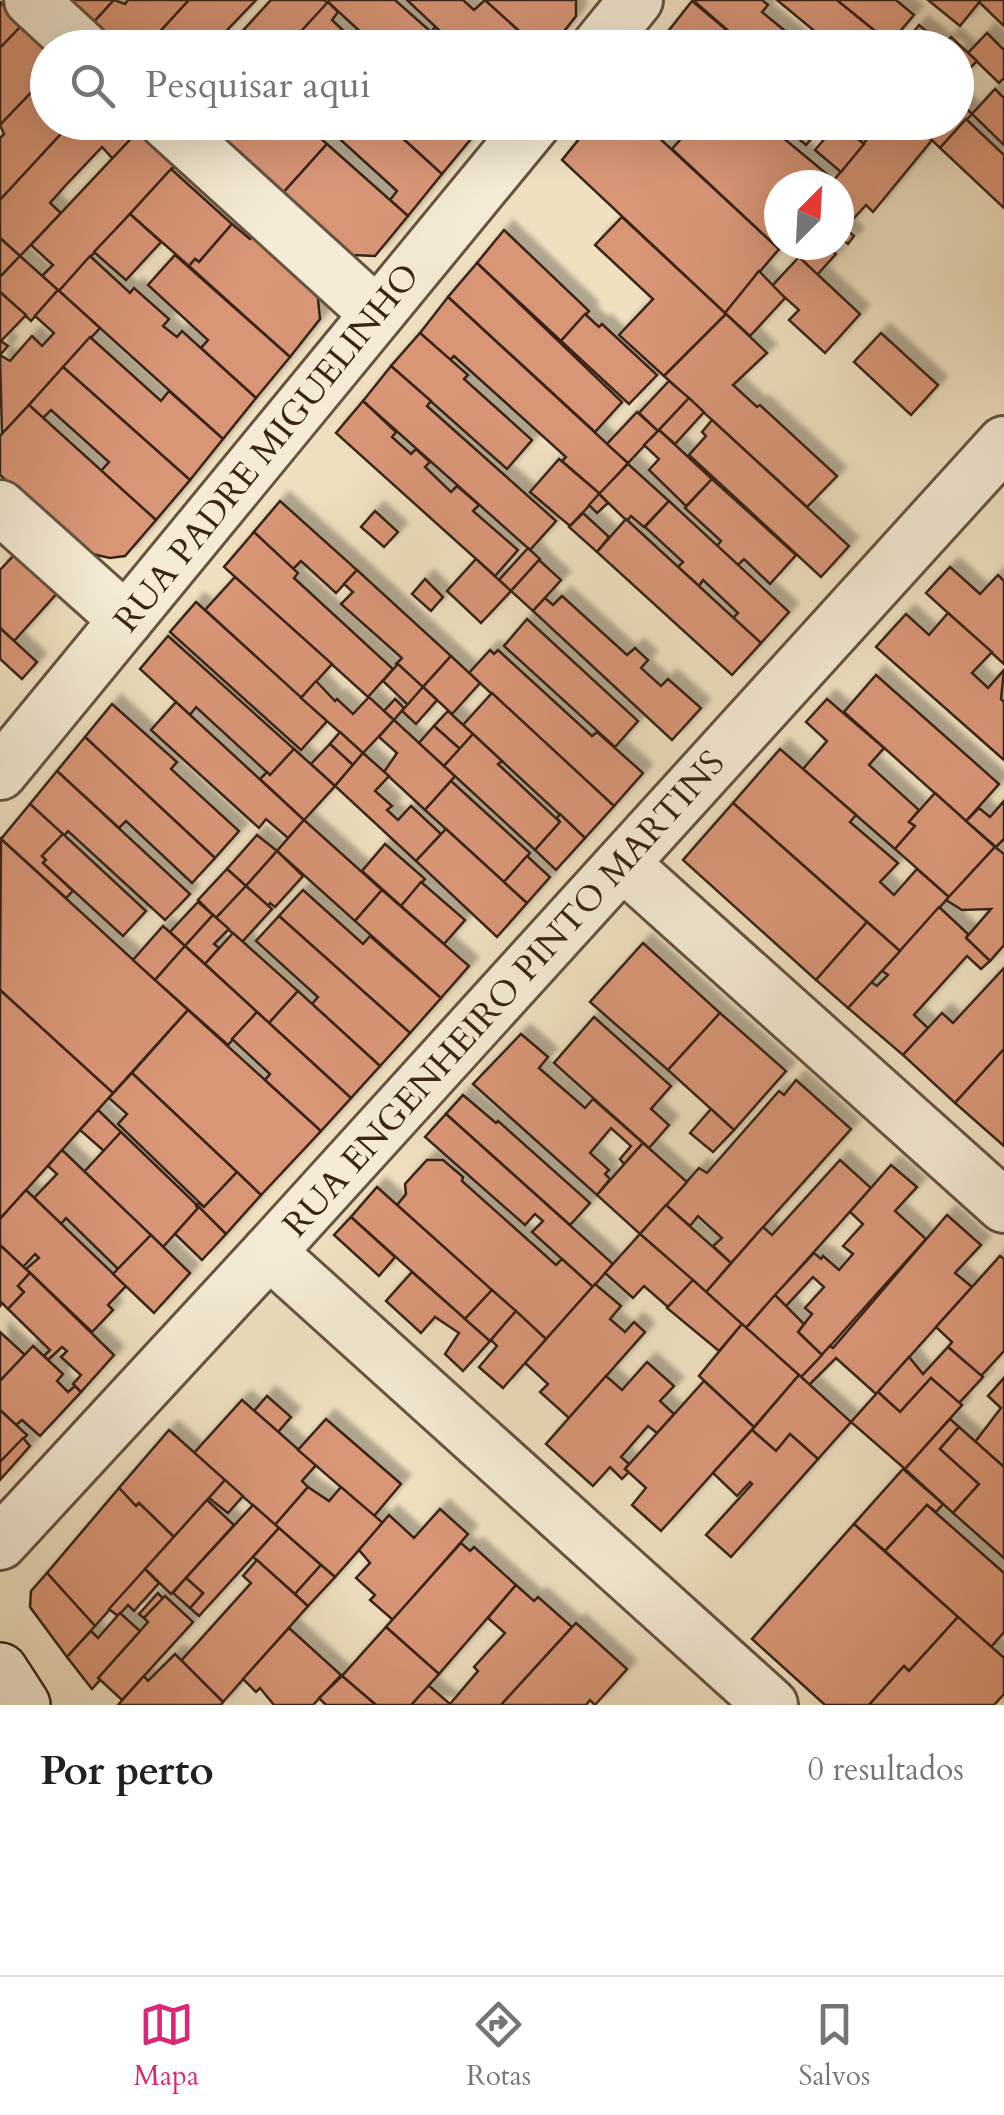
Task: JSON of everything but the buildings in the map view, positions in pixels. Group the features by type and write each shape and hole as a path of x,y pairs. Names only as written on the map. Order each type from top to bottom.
{"main road":[{"path":"0,1671 22,1705"}],"street":[{"path":"31,0 64,30"},
{"path":"610,30 632,2"},
{"path":"186,140 377,314"},
{"name":"RUA PADRE MIGUELINHO","path":"0,774 520,140"},
{"name":"RUA ENGENHEIRO PINTO MARTINS","path":"0,1543 623,864 994,474"},
{"path":"0,507 126,620"},
{"path":"623,864 1004,1206"},
{"path":"270,1252 771,1705"}]}
